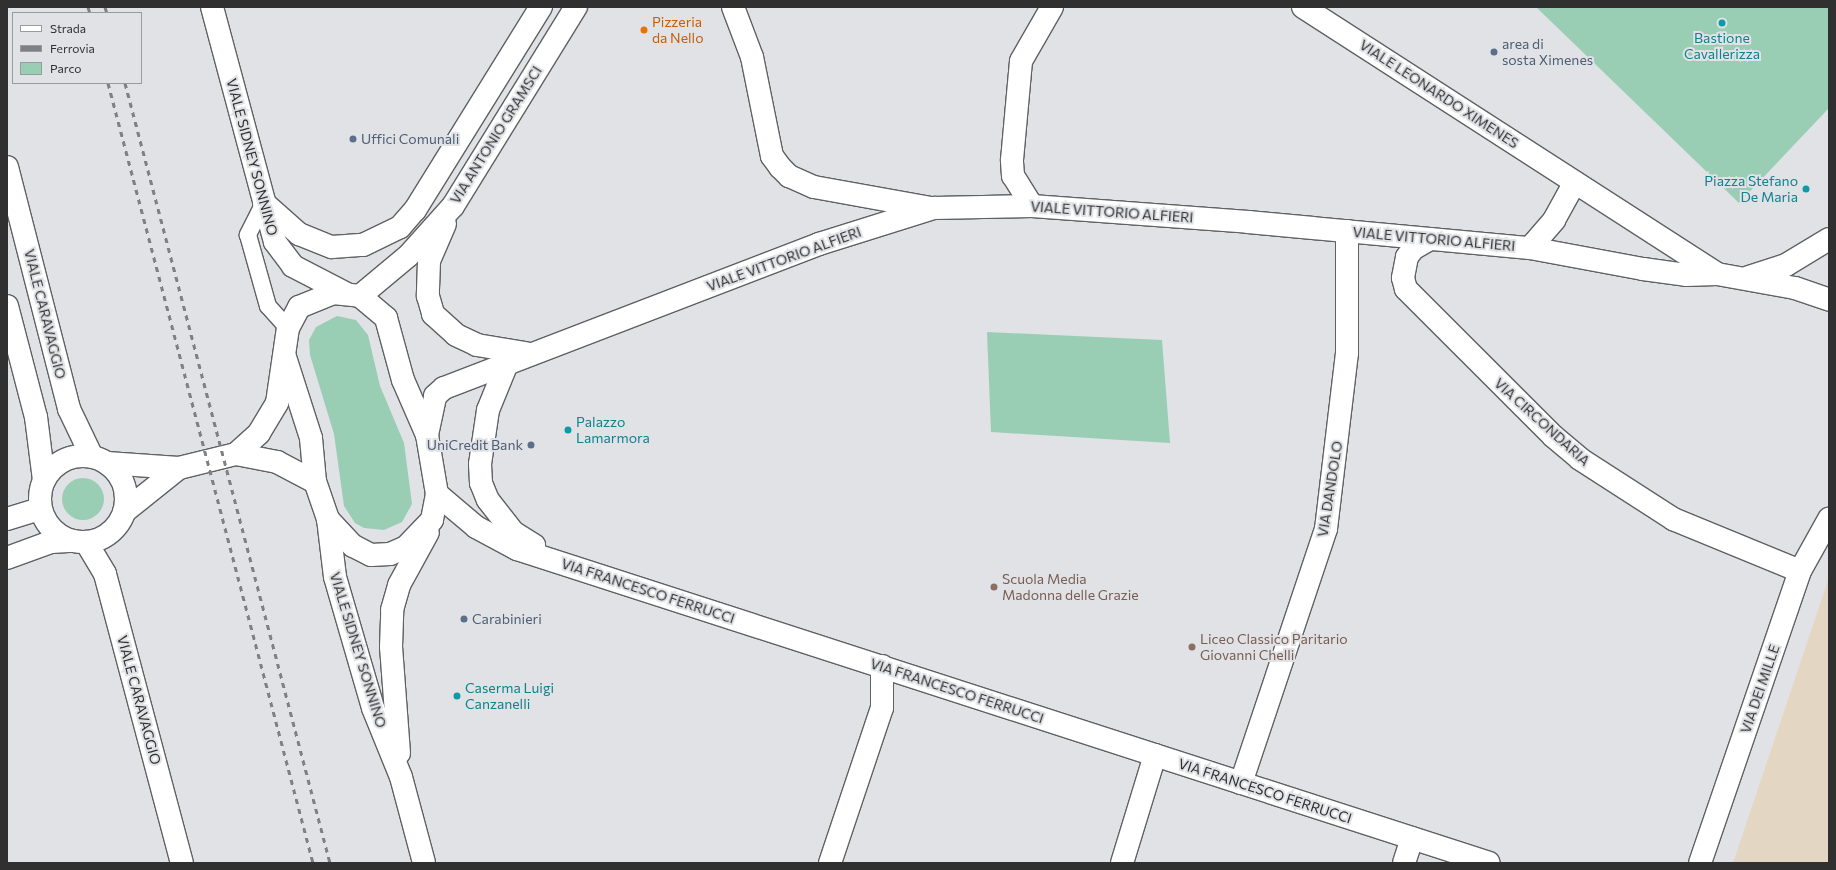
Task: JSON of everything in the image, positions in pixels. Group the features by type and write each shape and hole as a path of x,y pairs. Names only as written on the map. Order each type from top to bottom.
{"street":[{"name":"VIALE SIDNEY SONNINO","path":"212,7 274,242 293,266 353,295 386,318 403,380 427,435"},
{"name":"VIA ANTONIO GRAMSCI","path":"264,204 299,234 332,247 351,247 363,245 400,227 427,192 541,7"},
{"name":"VIA ANTONIO GRAMSCI","path":"353,295 408,256 453,206 576,7"},
{"path":"733,7 752,57 772,156 780,167 789,176 814,187 934,208"},
{"path":"1032,206 1013,176 1013,145 1021,60 1052,7"},
{"name":"VIALE LEONARDO XIMENES","path":"1303,7 1717,274 1748,277 1829,300"},
{"name":"VIALE CARAVAGGIO","path":"7,167 69,410 99,460 122,483 124,512"},
{"path":"1530,248 1554,220 1575,182"},
{"name":"VIA ANTONIO GRAMSCI","path":"408,256 427,192"},
{"name":"VIALE VITTORIO ALFIERI","path":"453,206 429,261 428,296 433,314 456,335 477,346 528,354"},
{"name":"VIALE VITTORIO ALFIERI","path":"427,435 430,410 440,392 508,361 819,244 934,208 1032,206 1347,231 1530,248 1643,269 1686,275 1717,274"},
{"name":"VIA DANDOLO","path":"1241,783 1327,523 1347,353 1347,231"},
{"name":"VIA CIRCONDARIA","path":"1430,239 1413,249 1407,257 1403,278 1406,289 1553,436 1580,459 1673,519 1800,571"},
{"path":"1748,277 1786,265 1829,239"},
{"path":"236,454 259,433 277,403 285,357 288,328 299,307 320,296 353,295"},
{"path":"7,306 36,417 44,480 40,509 52,529 80,542"},
{"path":"285,357 311,438 315,482 328,519 353,546 371,555 390,554 406,547 432,520"},
{"path":"508,361 488,410 480,464 481,483 488,500 512,532 565,564"},
{"path":"427,435 437,494"},
{"path":"44,480 64,460 99,460 180,468 236,454 277,462 315,482"},
{"path":"7,558 51,542 80,542 112,531 124,512 180,468"},
{"name":"VIALE SIDNEY SONNINO","path":"401,777 390,647 392,610 399,585 424,545 432,520 437,494"},
{"name":"VIA FRANCESCO FERRUCCI","path":"437,494 490,536 565,564 1489,863"},
{"path":"7,519 40,509"},
{"name":"VIALE SIDNEY SONNINO","path":"328,519 335,577 374,708 401,777 424,863"},
{"name":"VIA DEI MILLE","path":"1700,863 1800,571 1829,519"},
{"name":"VIALE CARAVAGGIO","path":"80,542 105,574 182,863"},
{"path":"830,863 882,708 882,666"},
{"path":"1122,863 1155,755"},
{"path":"1404,863 1412,838"}],"lane":[{"path":"264,204 248,235 268,306 288,328"}],"shaded area":[{"path":"1829,577 1829,863 1733,863 1820,604"}],"green space":[{"path":"1536,7 1829,7 1829,108 1739,203"},
{"path":"337,316 356,320 368,335 380,386 404,443 412,504 402,522 384,530 364,528 355,523 344,506 334,434 310,355 309,340 316,327"},
{"path":"987,332 1162,340 1170,443 991,432"},
{"path":"79,478 87,478 98,484 104,495 104,503 98,514 87,520 79,520 68,514 62,503 62,495 68,484"}],"railway":[{"path":"88,7 90,12"},
{"path":"105,7 107,12"},
{"path":"108,84 313,863"},
{"path":"125,84 330,863"}],"place":[{"name":"Bastione Cavallerizza","path":"1722,23"},
{"name":"Pizzeria da Nello","path":"644,30"},
{"name":"area di sosta Ximenes","path":"1494,52"},
{"name":"Uffici Comunali","path":"353,139"},
{"name":"Piazza Stefano De Maria","path":"1806,189"},
{"name":"Palazzo Lamarmora","path":"568,430"},
{"name":"UniCredit Bank","path":"531,445"},
{"name":"Scuola Media Madonna delle Grazie","path":"994,587"},
{"name":"Carabinieri","path":"464,619"},
{"name":"Liceo Classico Paritario Giovanni Chelli","path":"1192,647"},
{"name":"Caserma Luigi Canzanelli","path":"457,696"}]}
